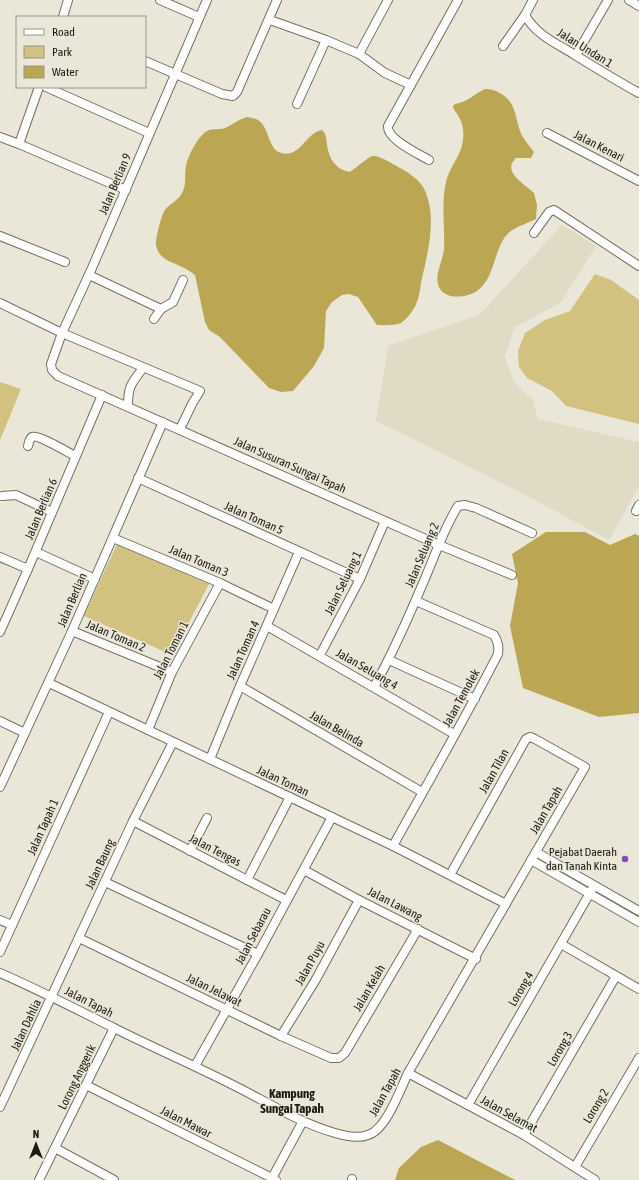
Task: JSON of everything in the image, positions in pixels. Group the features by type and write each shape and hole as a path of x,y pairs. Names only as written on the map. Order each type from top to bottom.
{"street":[{"path":"63,16 68,0"},
{"path":"160,0 200,17"},
{"name":"Jalan Berlian 9","path":"58,376 52,370 51,364 62,333 89,275 207,0"},
{"path":"146,61 222,94 233,96 237,92 270,20 277,0"},
{"path":"359,54 387,0"},
{"path":"429,160 397,141 389,134 387,130 458,0"},
{"path":"503,46 533,0"},
{"path":"576,56 608,0"},
{"path":"629,0 639,6"},
{"name":"Jalan Undan 1","path":"525,14 532,26 538,31 606,75 639,93"},
{"path":"270,20 326,40 359,54 385,73 411,85"},
{"path":"297,104 326,40"},
{"path":"19,144 38,88"},
{"path":"48,88 149,133"},
{"name":"Jalan Kenari","path":"547,133 639,181"},
{"path":"0,138 19,144 126,190"},
{"path":"534,233 549,212 554,210 639,266"},
{"path":"0,236 65,262"},
{"path":"89,275 161,309"},
{"path":"154,319 161,309 173,302 183,280"},
{"path":"0,303 62,333 200,392 192,404 180,430"},
{"path":"128,406 128,393 131,385 143,368"},
{"name":"Jalan Susuran Sungai Tapah","path":"58,376 439,545 512,575"},
{"name":"Jalan Berlian 6","path":"0,631 36,552 75,456 102,395"},
{"name":"Jalan Berlian","path":"0,786 49,683 163,422"},
{"path":"28,446 30,439 39,437 75,456"},
{"name":"Jalan Toman 5","path":"138,478 360,579"},
{"path":"2,496 16,496 52,512"},
{"name":"Jalan Seluang 2","path":"374,687 389,660 416,601 439,545 458,506 461,505 476,508 532,533"},
{"name":"Jalan Seluang 1","path":"320,656 360,579 385,521"},
{"name":"Jalan Toman 3","path":"113,538 220,583 274,609"},
{"path":"36,552 95,579"},
{"name":"Jalan Toman 4","path":"210,759 240,686 299,552"},
{"path":"0,556 28,569"},
{"name":"Jalan Toman 1","path":"148,730 172,672 220,583"},
{"name":"Jalan Temolek","path":"393,846 454,734 475,699 498,654 499,647 498,641 494,635 416,601"},
{"name":"Jalan Seluang 4","path":"267,626 454,734"},
{"name":"Jalan Toman 2","path":"72,631 172,672"},
{"path":"389,660 475,699"},
{"name":"Jalan Toman","path":"49,683 393,846 506,904"},
{"name":"Jalan Belinda","path":"240,686 422,792"},
{"name":"Jalan Tapah 1","path":"0,952 108,712"},
{"path":"0,721 25,733"},
{"name":"Jalan Tilan","path":"450,875 526,739 530,737 535,739 585,767"},
{"name":"Jalan Baung","path":"52,996 133,821 173,742"},
{"name":"Jalan Tapah","path":"0,973 52,996 303,1121 335,1134 359,1137 369,1135 383,1122 408,1073 476,959 585,767"},
{"path":"247,880 290,797"},
{"name":"Jalan Sebarau","path":"195,1066 258,954 332,817"},
{"path":"190,851 207,818"},
{"name":"Jalan Tengas","path":"133,821 286,900"},
{"path":"536,852 639,912"},
{"path":"531,860 639,922"},
{"name":"Jalan Lawang","path":"304,870 359,900 476,959"},
{"path":"105,882 258,954"},
{"name":"Lorong 4","path":"468,1105 594,886"},
{"name":"Jalan Puyu","path":"281,1036 314,981 359,900"},
{"path":"0,920 12,925"},
{"name":"Jalan Kelah","path":"339,1058 345,1053 418,929"},
{"name":"Jalan Jelawat","path":"79,938 281,1036 331,1058 339,1058"},
{"path":"561,944 639,989"},
{"name":"Lorong 3","path":"524,1135 616,976"},
{"name":"Jalan Dahlia","path":"0,1107 52,996"},
{"name":"Lorong Anggerik","path":"40,1180 114,1028"},
{"name":"Lorong 2","path":"574,1167 639,1058"},
{"name":"Jalan Selamat","path":"408,1073 524,1135 595,1180"},
{"name":"Jalan Mawar","path":"86,1085 273,1179"},
{"path":"273,1179 303,1121"},
{"path":"55,1148 114,1180"}],"shaded area":[{"path":"562,225 596,246 561,302 514,328 505,357 514,382 533,400 538,419 639,442 639,486 609,540 512,488 376,421 388,346 479,315"}],"green space":[{"path":"595,274 611,280 639,300 639,424 566,406 552,391 527,378 519,367 518,351 525,333 545,320 570,311"},
{"path":"0,382 21,389 0,440"},
{"path":"117,544 209,584 172,655 84,616"}],"water":[{"path":"485,89 499,92 510,102 513,107 521,134 534,152 531,158 516,158 512,163 511,168 520,182 534,193 537,205 536,219 514,229 505,237 488,278 477,291 467,295 449,296 440,289 437,280 444,249 443,207 446,182 460,151 463,137 463,128 453,106 468,100"},
{"path":"247,117 261,122 273,147 276,151 281,153 288,154 293,152 316,132 322,130 326,135 331,159 337,166 345,171 350,172 372,156 384,159 413,176 421,184 426,193 431,215 430,238 419,297 412,312 401,323 392,325 377,325 358,297 349,294 342,295 332,302 326,311 324,348 314,366 293,391 281,392 269,388 220,337 209,330 205,322 195,275 163,257 156,245 164,212 184,190 185,169 187,162 200,137 207,131 225,128"},
{"path":"546,532 585,532 610,545 635,534 639,536 639,713 599,717 523,688 510,626 518,583 512,554"},
{"path":"438,1140 515,1180 395,1180 399,1168 421,1147"}],"place":[{"name":"Pejabat Daerah dan Tanah Kinta","path":"625,859"}],"district":[{"name":"Kampung Sungai Tapah","path":"292,1100"}]}
